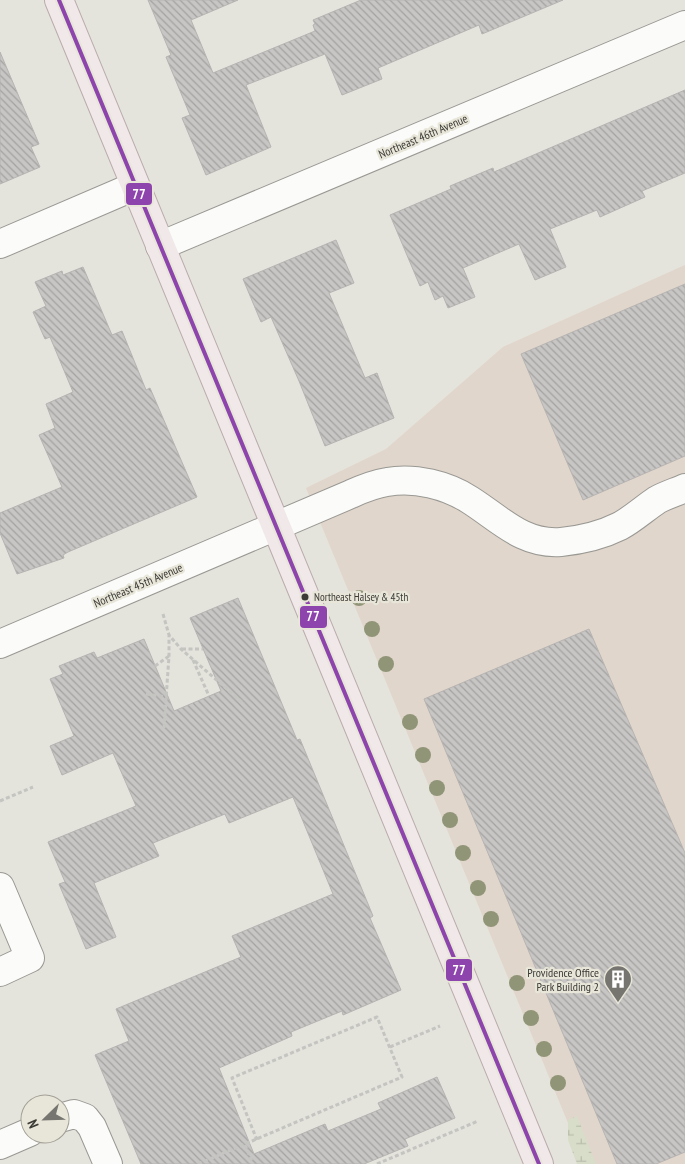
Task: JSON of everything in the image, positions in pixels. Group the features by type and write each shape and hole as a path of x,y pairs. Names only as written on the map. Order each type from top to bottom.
{"main road":[{"path":"59,0 539,1164"}],"street":[{"name":"Northeast 46th Avenue","path":"160,246 685,25"},
{"path":"0,244 136,186"},
{"name":"Northeast 45th Avenue","path":"0,644 370,486 388,481 417,482 445,487 470,500 504,525 533,540 559,542 603,533 620,526 659,499 685,488"},
{"path":"0,887 30,958 0,972"},
{"path":"70,1115 74,1114 85,1118 92,1127 108,1164"},
{"path":"0,1145 20,1136"}],"path":[{"path":"163,614 169,635 170,656 164,728"},
{"path":"169,635 181,649 244,704"},
{"path":"181,649 204,649"},
{"path":"155,666 170,656"},
{"path":"193,658 209,696"},
{"path":"146,694 167,697"},
{"path":"0,801 33,787"},
{"path":"198,1164 257,1140 402,1077 377,1017 232,1078 257,1140"},
{"path":"390,1047 440,1026"},
{"path":"377,1164 478,1121"},
{"path":"245,1145 254,1164"}],"shaded area":[{"path":"685,265 685,1164 585,1164 306,488 386,449 503,347"}],"green space":[{"path":"577,1116 596,1164 577,1164 568,1140 568,1120"}],"building":[{"path":"148,0 238,0 191,20 213,73 315,31 313,20 361,0 563,0 482,34 479,25 378,68 382,79 342,95 325,54 246,85 271,147 206,175 182,118 190,115 166,57 171,55"},
{"path":"0,52 39,144 31,147 40,167 0,184"},
{"path":"685,90 685,173 642,191 645,197 600,217 597,210 550,229 566,267 535,280 519,244 463,268 475,297 448,308 443,296 435,300 428,282 420,286 390,215 451,189 450,186 493,168 494,172"},
{"path":"336,240 354,283 329,293 365,378 377,373 394,418 325,446 271,317 261,322 243,279"},
{"path":"83,267 112,335 122,331 146,390 150,388 197,497 68,552 63,555 64,558 17,574 0,533 0,513 62,487 39,435 55,428 46,404 73,392 50,337 45,339 33,312 46,306 35,282 62,271 63,275"},
{"path":"685,284 685,456 583,500 521,354"},
{"path":"238,598 297,740 300,739 373,916 370,918 401,990 343,1015 342,1011 291,1032 292,1036 219,1068 254,1154 325,1124 328,1131 381,1109 378,1103 437,1077 455,1118 405,1139 408,1146 364,1164 141,1164 95,1055 129,1041 116,1009 241,957 232,936 333,894 293,797 229,823 225,814 153,843 159,856 94,883 116,937 86,949 59,884 65,882 48,842 136,806 113,753 62,775 50,746 74,736 50,679 63,674 59,666 94,652 97,658 144,639 174,711 221,691 190,618"},
{"name":"Providence Office Park Building 2","path":"589,629 685,853 685,1152 656,1164 617,1164 424,699"}],"transit line":[{"name":"77","path":"59,0 539,1164"}],"place":[{"name":"Northeast Halsey & 45th","path":"305,597"},
{"name":"Providence Office Park Building 2","path":"618,1003"}]}
